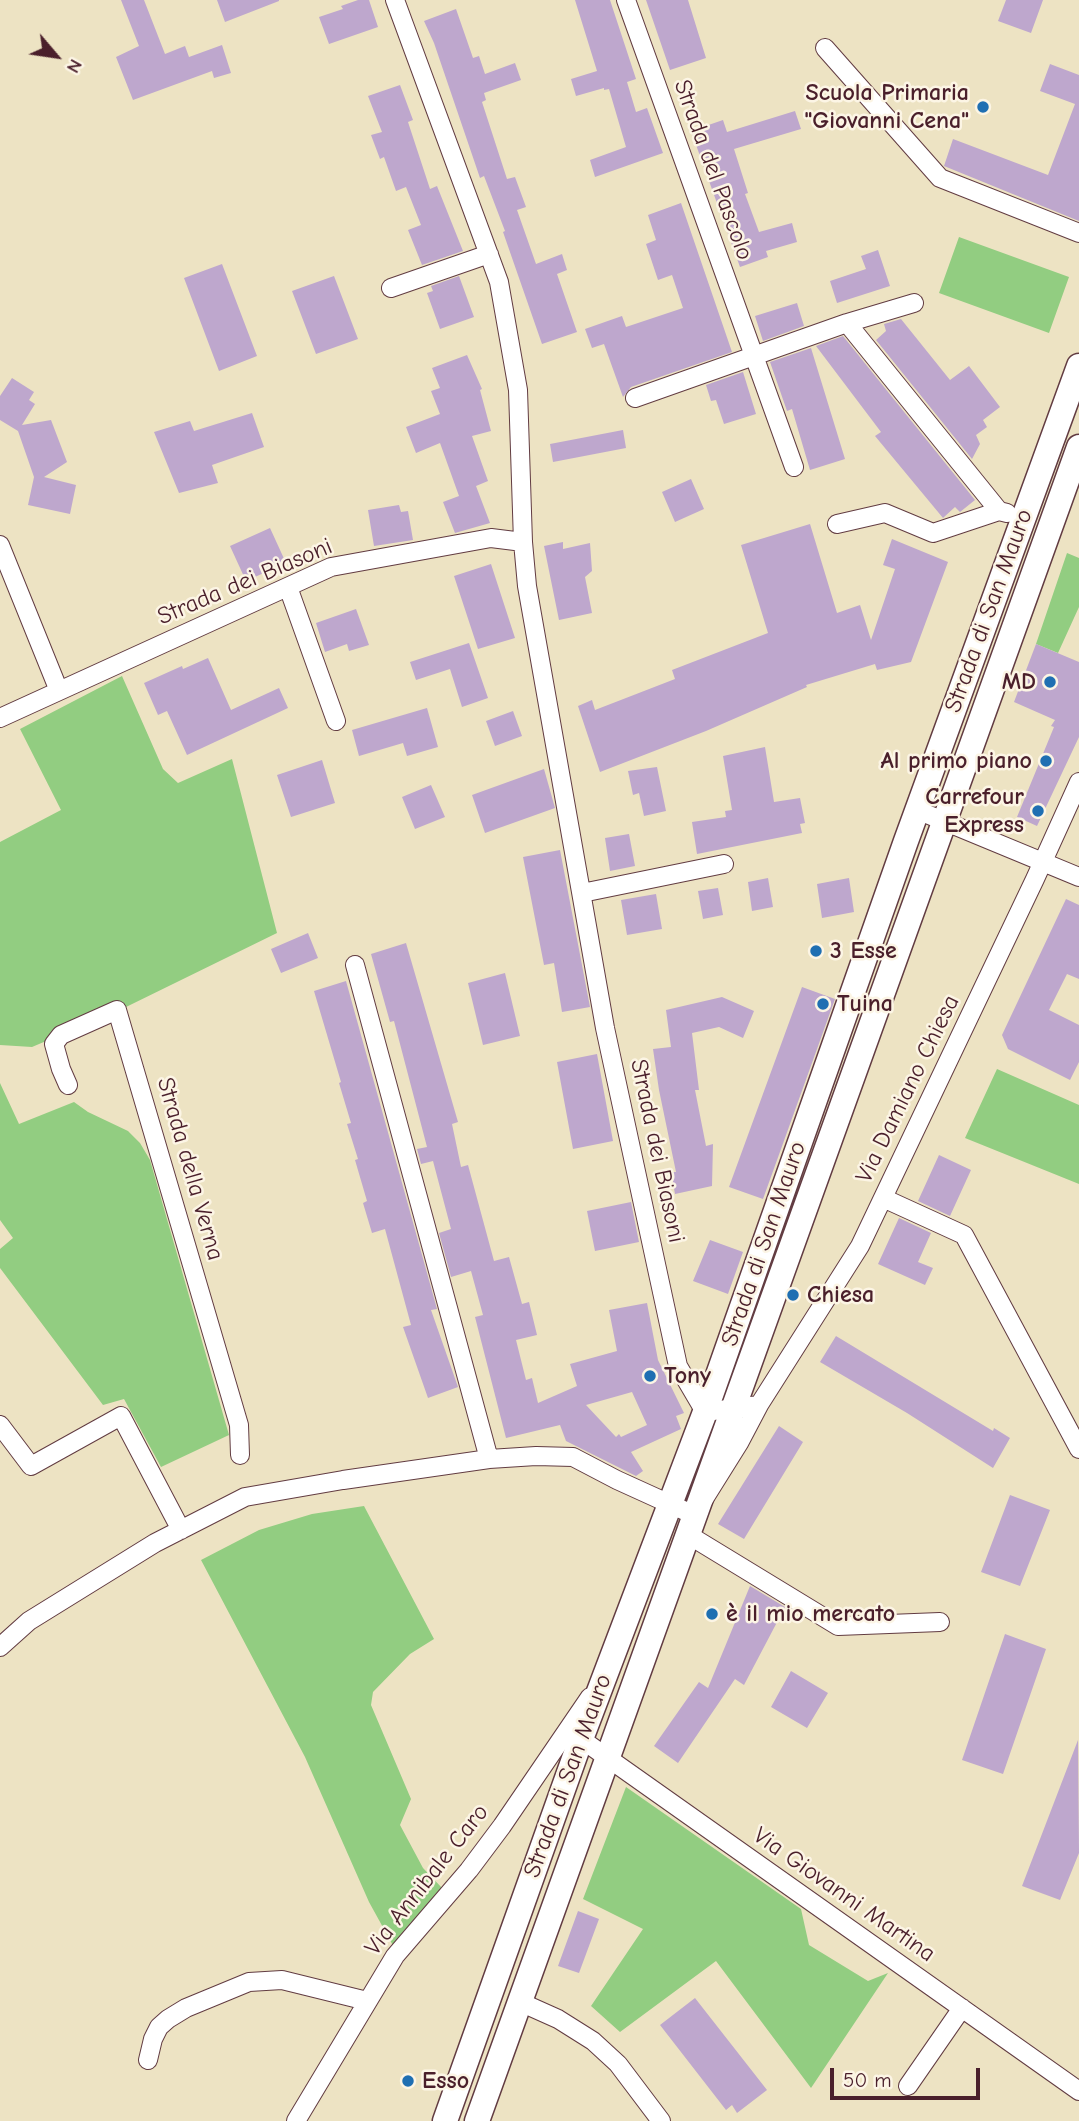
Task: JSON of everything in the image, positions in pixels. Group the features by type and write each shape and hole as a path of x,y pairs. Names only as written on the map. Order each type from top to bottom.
{"main road":[{"name":"Strada di San Mauro","path":"445,2121 580,1739 705,1412 917,810 1079,366"},
{"name":"Strada di San Mauro","path":"477,2121 1079,447"}],"street":[{"name":"Strada dei Biasoni","path":"395,0 499,282 518,390 527,586 606,1028 678,1366 705,1412"},
{"name":"Strada del Pascolo","path":"626,0 793,467"},
{"path":"825,48 940,178 1079,233"},
{"path":"391,288 489,254"},
{"path":"635,398 847,323 914,303"},
{"path":"847,323 999,511"},
{"path":"837,524 885,513 933,533 999,511 1024,518"},
{"name":"Strada dei Biasoni","path":"0,718 331,567 491,538 523,542"},
{"path":"0,545 6,576 59,691"},
{"path":"288,587 336,721"},
{"name":"Via Damiano Chiesa","path":"690,1525 759,1405 860,1246 1044,862 1079,782"},
{"path":"917,810 1079,877"},
{"path":"582,893 723,864"},
{"path":"355,965 489,1459"},
{"name":"Strada della Verna","path":"68,1085 54,1044 61,1035 117,1010 239,1425 240,1455"},
{"path":"883,1198 964,1235 1079,1449"},
{"path":"705,1412 759,1405"},
{"path":"0,1425 31,1466 121,1416 181,1530"},
{"path":"0,1647 29,1621 155,1543 245,1497 489,1459 536,1456 573,1457 670,1504 690,1525 838,1626 940,1622"},
{"name":"Via Annibale Caro","path":"296,2121 395,1956 469,1870 502,1826 605,1674"},
{"name":"Via Giovanni Martina","path":"580,1739 1079,2091"},
{"path":"148,2060 159,2026 168,2019 186,2008 249,1982 282,1980 367,2001"},
{"path":"520,2002 558,2019 593,2041 618,2064 661,2121"},
{"path":"908,2086 962,2008"}],"green space":[{"path":"959,237 1069,277 1049,333 939,293"},
{"path":"1067,553 1079,558 1079,607 1058,653 1036,644"},
{"path":"122,676 163,769 178,783 232,759 277,933 124,1008 32,1047 0,1045 0,842 61,810 20,729"},
{"path":"997,1069 1079,1105 1079,1184 965,1138"},
{"path":"0,1083 19,1124 74,1102 88,1112 128,1131 140,1143 150,1160 229,1435 161,1467 124,1399 103,1405 0,1268 0,1249 13,1238 0,1220"},
{"path":"364,1506 434,1639 410,1654 373,1692 371,1705 411,1799 400,1825 423,1868 443,1889 396,1951 369,1902 305,1757 201,1560 259,1530 312,1514"},
{"path":"626,1787 801,1909 809,1945 868,1981 888,1973 811,2088 716,1961 620,2032 591,2006 643,1929 583,1899"}],"building":[{"path":"121,0 144,0 165,54 185,46 189,57 222,45 231,73 214,78 212,71 133,100 116,57 139,46"},
{"path":"217,0 279,0 279,1 225,22"},
{"path":"358,0 369,0 378,27 329,44 319,17 343,9 341,6"},
{"path":"575,0 610,0 636,79 627,82 636,112 647,108 663,153 595,177 590,160 626,147 609,89 576,96 571,79 597,71"},
{"path":"646,0 688,0 706,58 670,70"},
{"path":"1006,0 1043,0 1031,33 998,21"},
{"path":"456,9 473,58 479,56 485,74 515,63 521,80 484,93 486,100 482,102 507,179 515,177 526,207 517,210 536,264 562,254 567,270 557,274 577,332 542,344 503,232 505,231 484,176 480,178 424,21"},
{"path":"1050,64 1079,75 1079,221 944,166 953,139 1048,175 1075,104 1040,91"},
{"path":"400,85 413,120 408,122 430,189 437,186 463,251 422,265 408,230 421,225 406,187 396,191 384,157 380,159 371,135 382,132 368,96"},
{"path":"795,111 801,129 734,149 748,193 745,194 759,232 792,223 797,242 766,251 768,257 740,267 691,131 723,120 727,132"},
{"path":"681,203 732,352 631,387 623,397 604,344 592,348 585,329 622,316 626,327 683,308 672,275 658,280 646,244 656,240 648,215"},
{"path":"878,250 890,286 837,303 830,281 866,269 861,256"},
{"path":"222,264 257,356 219,371 184,278"},
{"path":"334,276 358,339 316,354 292,291"},
{"path":"459,276 474,317 440,329 427,293 433,291 431,286"},
{"path":"797,303 804,326 763,341 755,316"},
{"path":"901,319 950,380 969,366 1000,407 983,420 987,427 976,435 980,444 972,459 876,340 886,331 884,324"},
{"path":"843,336 975,500 960,512 955,507 943,518 875,436 881,432 816,346"},
{"path":"811,348 845,459 810,470 792,409 787,411 770,362"},
{"path":"467,355 482,389 480,390 491,431 472,436 488,481 476,486 490,523 455,533 443,502 459,496 440,443 416,453 406,427 440,414 431,391 440,388 432,368"},
{"path":"743,372 756,414 724,424 716,400 711,401 706,385"},
{"path":"12,378 34,392 29,400 35,404 22,425 51,420 67,462 44,477 76,485 70,514 28,505 34,477 18,431 0,420 0,396"},
{"path":"252,413 264,447 212,465 218,483 179,493 154,432 190,421 194,431"},
{"path":"623,430 626,448 553,462 550,444"},
{"path":"691,479 704,509 675,522 662,492"},
{"path":"399,505 401,512 408,511 413,540 374,546 368,510"},
{"path":"810,524 837,613 860,605 871,640 895,569 883,565 892,539 948,562 911,662 877,670 875,664 806,685 807,687 706,731 600,772 578,706 592,700 595,710 675,679 672,670 768,633 741,545"},
{"path":"270,528 286,563 246,581 230,546"},
{"path":"563,542 563,549 590,543 592,571 585,577 592,613 559,620 544,546"},
{"path":"491,564 515,638 478,649 454,576"},
{"path":"356,609 369,645 349,651 347,644 325,652 316,623"},
{"path":"469,643 488,698 462,707 450,669 416,680 410,662"},
{"path":"1036,644 1079,662 1079,737 1037,826 1017,817 1055,720 1014,702"},
{"path":"208,658 231,710 279,688 288,708 187,755 167,711 158,715 144,683"},
{"path":"427,708 438,747 407,756 403,743 359,756 352,730"},
{"path":"513,711 522,736 495,746 486,721"},
{"path":"765,747 774,802 800,798 805,823 800,824 802,833 697,854 692,822 726,817 725,811 732,810 723,756"},
{"path":"322,760 335,803 291,817 277,775"},
{"path":"657,767 666,811 644,816 639,793 633,795 628,771"},
{"path":"544,769 555,808 485,833 472,795"},
{"path":"431,785 445,817 415,829 402,797"},
{"path":"629,834 635,866 610,871 605,838"},
{"path":"560,850 590,1007 562,1012 554,963 544,965 523,857"},
{"path":"768,878 773,907 752,911 748,882"},
{"path":"849,878 854,912 822,918 817,884"},
{"path":"718,888 723,915 703,919 698,891"},
{"path":"656,894 662,929 627,935 621,900"},
{"path":"1066,899 1079,905 1079,979 1067,974 1049,1010 1079,1025 1079,1062 1070,1080 1008,1049 1002,1035"},
{"path":"308,933 318,958 281,973 271,949"},
{"path":"406,943 458,1122 452,1124 461,1167 468,1165 494,1261 509,1257 522,1304 529,1302 537,1335 516,1340 526,1380 532,1378 538,1403 577,1386 570,1364 617,1351 609,1310 647,1303 658,1360 684,1413 676,1416 681,1429 631,1452 643,1471 636,1476 566,1441 560,1425 506,1438 475,1317 483,1315 471,1271 451,1277 439,1233 451,1229 433,1161 421,1164 417,1149 427,1147 394,1021 390,1022 371,954","holes":["632,1392 647,1425 616,1437 586,1405"]},
{"path":"505,973 520,1036 483,1045 468,983"},
{"path":"346,981 437,1309 431,1310 458,1387 428,1398 403,1327 411,1325 385,1229 372,1233 363,1203 367,1201 347,1124 351,1123 314,991"},
{"path":"802,987 835,999 763,1199 729,1187"},
{"path":"722,997 754,1011 743,1038 719,1027 692,1033 699,1090 695,1090 706,1146 713,1144 712,1186 675,1194 671,1172 676,1172 653,1049 671,1047 666,1010"},
{"path":"597,1054 613,1141 573,1149 557,1062"},
{"path":"939,1155 971,1170 950,1216 918,1201"},
{"path":"631,1202 639,1242 595,1251 587,1211"},
{"path":"899,1218 931,1233 918,1262 933,1268 925,1285 878,1264"},
{"path":"710,1240 743,1252 728,1294 693,1281"},
{"path":"836,1336 993,1431 994,1428 1010,1438 993,1468 820,1362"},
{"path":"779,1426 803,1442 744,1539 718,1524"},
{"path":"1010,1495 1050,1510 1020,1586 981,1572"},
{"path":"750,1586 785,1607 744,1685 735,1679 678,1763 654,1746 699,1682 708,1688"},
{"path":"1005,1634 1046,1649 1003,1774 962,1760"},
{"path":"791,1671 828,1693 807,1728 771,1707"},
{"path":"1078,1740 1079,1853 1060,1900 1022,1886"},
{"path":"578,1911 599,1919 579,1973 558,1966"},
{"path":"695,1998 767,2090 737,2113 732,2105 726,2110 660,2025"}],"place":[{"name":"Scuola Primaria \"Giovanni Cena\"","path":"983,107"},
{"name":"MD","path":"1050,682"},
{"name":"Al primo piano","path":"1046,761"},
{"name":"Carrefour Express","path":"1038,811"},
{"name":"3 Esse","path":"816,951"},
{"name":"Tuina","path":"823,1004"},
{"name":"Chiesa","path":"793,1295"},
{"name":"Tony","path":"650,1376"},
{"name":"è il mio mercato","path":"712,1614"},
{"name":"Esso","path":"408,2081"}]}
